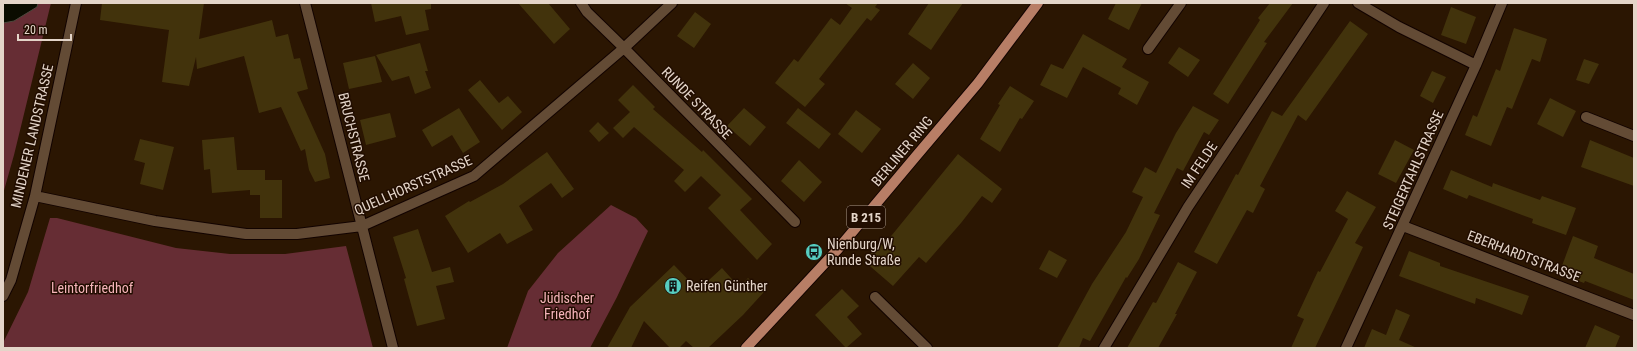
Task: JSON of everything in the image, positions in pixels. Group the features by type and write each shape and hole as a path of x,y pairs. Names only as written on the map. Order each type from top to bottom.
{"main road":[{"name":"BERLINER RING","path":"748,348 838,249 978,83 1038,3"}],"street":[{"name":"MINDENER LANDSTRASSE","path":"3,296 11,280 35,196 76,3"},
{"name":"BRUCHSTRASSE","path":"305,3 393,348"},
{"name":"RUNDE STRASSE","path":"581,3 587,12 795,222"},
{"name":"QUELLHORSTSTRASSE","path":"35,196 155,221 246,234 297,234 362,226 474,176 624,48 672,3"},
{"path":"1148,49 1181,3"},
{"name":"IM FELDE","path":"1104,348 1188,207 1324,3"},
{"path":"1358,3 1399,28 1476,65"},
{"name":"STEIGERTAHLSTRASSE","path":"1346,348 1476,65 1502,3"},
{"path":"1586,117 1634,136"},
{"name":"EBERHARDTSTRASSE","path":"1403,226 1634,315"},
{"path":"876,297 927,348"}],"green space":[{"path":"3,3 51,3 3,194"},
{"name":"Jüdischer Friedhof","path":"611,205 636,218 648,231 617,297 590,348 507,348 528,291 558,253"},
{"name":"Leintorfriedhof","path":"50,218 57,218 176,248 230,254 285,254 346,246 373,348 3,348 3,343 28,292"}],"shaded area":[{"path":"3,3 38,3 37,7 14,21 3,23"}],"building":[{"path":"102,3 204,3 199,39 272,20 276,37 288,34 294,59 300,58 308,89 297,92 325,154 330,178 315,182 309,170 305,149 301,151 281,107 259,113 244,56 197,69 196,57 189,86 162,82 169,30 100,20"},
{"path":"371,3 431,3 431,9 425,10 429,30 406,35 401,16 375,22"},
{"path":"518,3 548,3 570,29 554,44"},
{"path":"845,3 878,3 875,7 880,10 871,21 867,18 819,79 825,84 805,107 775,83 794,59 798,62 831,18 840,25 852,8"},
{"path":"929,3 963,3 931,50 908,34"},
{"path":"1116,3 1142,3 1129,30 1108,19"},
{"path":"1270,3 1293,3 1264,42 1267,43 1228,104 1213,94 1260,20 1258,18"},
{"path":"1451,7 1476,17 1466,44 1441,35"},
{"path":"695,12 711,24 694,48 677,36"},
{"path":"1350,21 1368,34 1306,121 1298,115 1260,186 1265,189 1253,213 1247,210 1217,264 1194,252 1236,174 1238,175 1272,111 1282,116"},
{"path":"1514,28 1547,39 1540,62 1532,59 1512,109 1507,107 1491,146 1465,135 1473,115 1477,117 1496,69 1500,71"},
{"path":"1083,34 1127,59 1122,67 1149,82 1137,105 1118,94 1121,88 1083,67 1067,98 1040,85 1051,64 1063,69"},
{"path":"420,43 428,71 425,71 431,88 415,94 409,76 392,81 376,55"},
{"path":"1179,47 1200,60 1188,77 1168,63"},
{"path":"375,56 382,82 349,89 343,63"},
{"path":"1584,59 1599,64 1589,84 1576,80"},
{"path":"913,63 930,78 913,99 895,84"},
{"path":"1432,71 1446,77 1433,103 1420,96"},
{"path":"480,80 499,103 508,96 522,112 502,130 468,90"},
{"path":"633,85 655,107 653,109 702,152 703,150 752,199 740,210 772,244 757,260 708,208 721,195 701,176 685,192 674,181 684,170 634,127 623,138 613,128 630,112 618,100"},
{"path":"1010,86 1034,101 1022,119 1020,118 1000,152 980,139 1000,105 998,104"},
{"path":"1550,98 1576,111 1563,137 1537,124"},
{"path":"1193,106 1219,120 1209,135 1204,132 1183,171 1177,168 1154,213 1160,215 1139,259 1127,278 1126,277 1090,341 1083,338 1079,348 1057,348 1092,284 1126,232 1143,197 1132,192 1145,167 1156,173 1176,133"},
{"path":"459,108 480,142 463,153 452,135 432,147 422,130"},
{"path":"744,108 766,127 750,146 727,126"},
{"path":"798,108 831,134 819,149 786,123"},
{"path":"856,110 881,129 862,153 838,134"},
{"path":"390,113 396,137 366,145 360,120"},
{"path":"598,122 609,133 599,142 589,131"},
{"path":"234,137 237,170 265,170 265,180 282,180 282,218 260,218 260,195 250,195 250,190 212,193 210,169 204,170 202,140"},
{"path":"140,139 174,147 163,190 140,184 145,163 134,160"},
{"path":"1395,140 1414,150 1396,183 1378,174"},
{"path":"1590,140 1634,158 1634,186 1581,167"},
{"path":"547,152 574,189 562,198 551,183 519,206 533,230 507,244 500,233 468,253 445,216 469,201 470,202 503,184"},
{"path":"958,154 1002,189 992,203 982,196 961,223 926,263 919,257 893,286 864,261 880,243 883,246"},
{"path":"799,160 822,182 804,202 781,181"},
{"path":"1451,170 1492,187 1493,183 1540,200 1542,196 1576,208 1566,235 1532,223 1533,219 1469,195 1467,199 1443,189"},
{"path":"1347,191 1376,207 1355,243 1363,247 1315,348 1291,348 1304,319 1297,316 1318,271 1320,272 1348,219 1335,211"},
{"path":"418,229 432,272 450,267 454,282 436,286 445,319 417,326 404,279 406,278 393,237"},
{"path":"1573,236 1598,246 1594,258 1634,274 1634,300 1585,281 1584,283 1559,274"},
{"path":"1049,250 1067,260 1057,278 1039,269"},
{"path":"1409,251 1440,263 1440,266 1529,296 1522,315 1476,298 1475,304 1399,276"},
{"path":"1178,262 1197,272 1175,314 1177,314 1158,348 1127,348 1153,302 1156,303"},
{"name":"Reifen Günther","path":"674,265 698,290 722,268 739,287 748,278 764,292 743,315 708,348 694,348 686,341 679,348 670,348 644,321 631,348 607,348 630,307"},
{"path":"842,289 859,306 847,317 862,334 846,348 815,315"},
{"path":"1396,309 1410,315 1399,340 1417,348 1364,348 1372,329 1386,335"},
{"path":"1595,325 1620,336 1615,348 1585,348"}],"place":[{"name":"Nienburg/W, Runde Straße","path":"814,252"},
{"name":"Reifen Günther","path":"673,286"}]}
